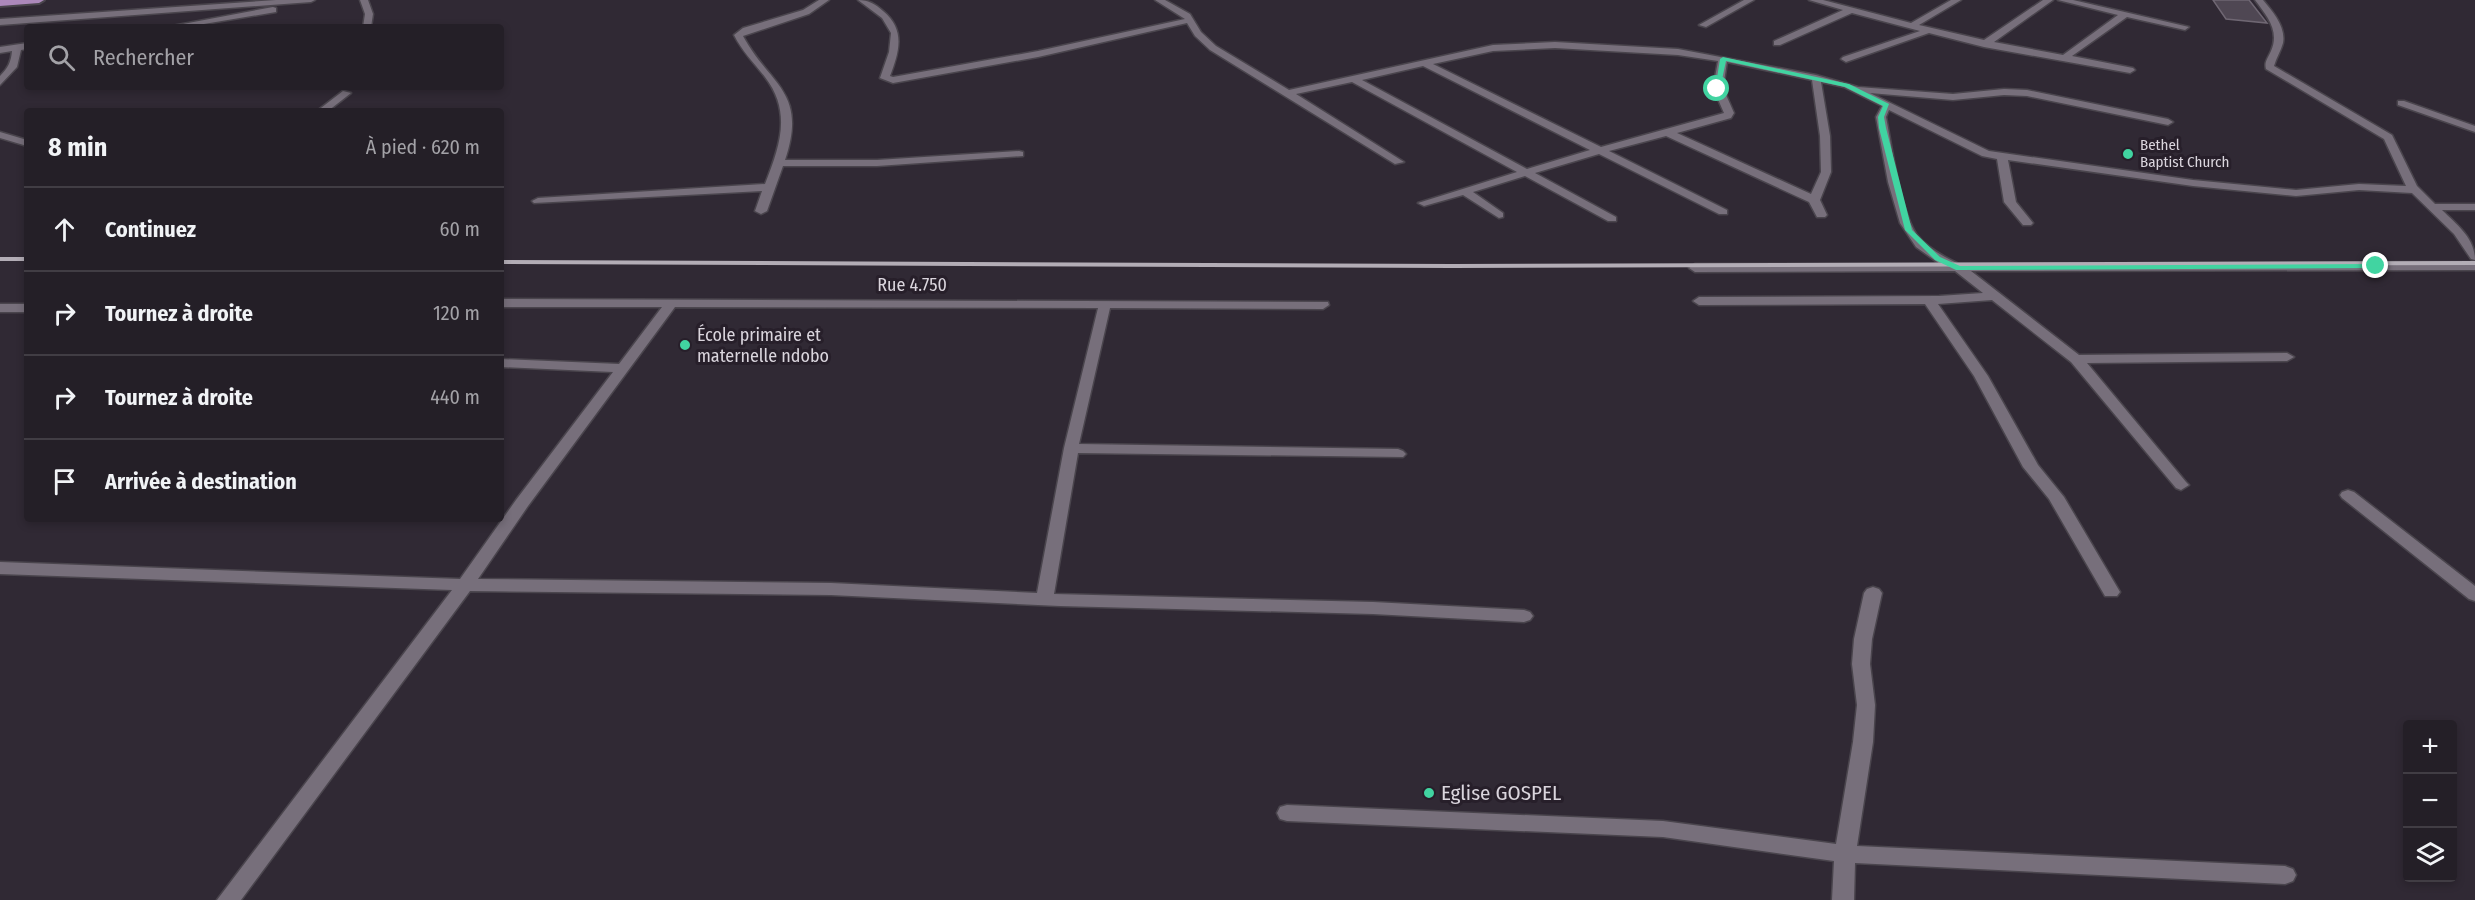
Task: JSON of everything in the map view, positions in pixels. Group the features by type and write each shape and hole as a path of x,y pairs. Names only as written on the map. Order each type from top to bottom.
{"highway":[{"path":"0,2 6,0"},
{"path":"0,2 39,0"}],"street":[{"path":"0,22 312,0"},
{"path":"193,24 245,17 312,0"},
{"path":"364,0 369,15 368,24"},
{"path":"761,211 767,187 781,163 789,123 789,110 772,79 738,35 746,30 806,12 825,0"},
{"path":"862,0 894,25 897,33 895,52 885,78 893,80 1038,54 1191,20"},
{"path":"1159,0 1191,20 1198,34 1213,48 1399,162"},
{"path":"1703,25 1750,0"},
{"path":"1813,0 1984,44 2130,70"},
{"path":"1912,26 1957,0"},
{"path":"1984,44 2049,0"},
{"path":"2062,0 2185,27"},
{"path":"2259,0 2269,12 2279,33 2279,42 2269,67 2388,137 2415,190 2458,232 2475,256"},
{"path":"1777,43 1851,10"},
{"path":"2064,58 2125,14"},
{"path":"1846,60 1928,31"},
{"path":"1289,93 1492,48 1555,45 1668,51 1723,59 1854,88 1953,97 2027,93 2168,122"},
{"path":"0,50 24,47"},
{"path":"0,82 15,68 18,60 16,48"},
{"path":"1424,203 1601,150 1729,115 1719,99 1717,89 1723,59"},
{"path":"1422,62 1724,212"},
{"path":"1814,200 1826,172 1825,136 1816,78"},
{"path":"1353,79 1612,219"},
{"path":"1854,88 1975,151 2002,157 2193,183 2296,193 2359,187 2415,190"},
{"path":"326,108 346,93"},
{"path":"2401,103 2475,129"},
{"path":"1887,105 1881,117 1908,230 1938,258 1959,268 2076,359 2181,484"},
{"path":"1669,133 1814,200 1821,215"},
{"path":"0,135 24,142"},
{"path":"781,163 877,163 1019,154"},
{"path":"2002,157 2010,202 2026,223"},
{"path":"538,201 767,187"},
{"path":"1466,192 1499,215"},
{"path":"2430,207 2475,207"},
{"path":"1695,268 2475,266"},
{"path":"1699,301 1929,300 1995,296"},
{"path":"1929,300 1981,376 2031,467 2056,497 2111,592"},
{"name":"Rue 4.750","path":"504,303 1323,305"},
{"path":"1045,599 1071,448 1105,304"},
{"path":"228,900 465,585 522,503 670,305"},
{"path":"0,308 24,308"},
{"path":"2076,359 2287,357"},
{"path":"504,363 622,368"},
{"path":"1071,448 1398,454"},
{"path":"2348,495 2475,595"},
{"path":"0,568 465,585 831,589 1045,599 1373,608 1524,616"},
{"path":"1843,900 1845,854 1863,742 1866,705 1862,664 1863,639 1873,593"},
{"path":"1287,813 1663,830 1845,854 2285,875"}],"building":[{"path":"2213,0 2249,0 2267,23 2226,19"}],"railway":[{"path":"0,259 24,259"},
{"path":"504,262 1452,266 2475,263"}],"place":[{"name":"Bethel Baptist Church","path":"2128,154"},
{"name":"École primaire et maternelle ndobo","path":"685,345"},
{"name":"Eglise GOSPEL","path":"1429,793"}],"route":[{"path":"1717,89 1723,59 1846,85 1887,105 1881,117 1908,230 1928,251 1959,268 2376,266"}]}
